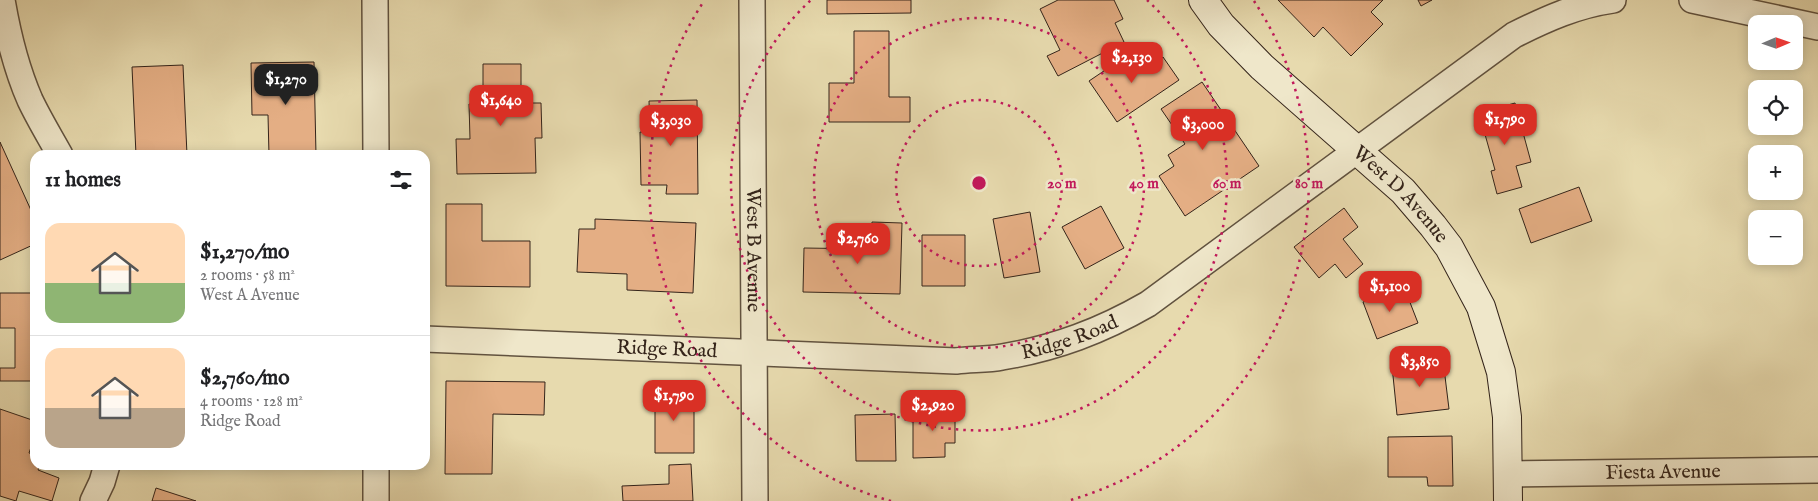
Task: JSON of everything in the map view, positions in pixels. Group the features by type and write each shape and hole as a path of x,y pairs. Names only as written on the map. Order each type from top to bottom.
{"street":[{"path":"2,0 7,28 18,68 31,101 57,150"},
{"path":"375,0 376,150"},
{"name":"West B Avenue","path":"752,0 755,501"},
{"name":"West D Avenue","path":"1203,0 1221,25 1262,68 1403,192 1433,226 1448,247 1481,307 1501,372 1507,417 1508,501"},
{"name":"Ridge Road","path":"430,339 956,360 1000,358 1050,347 1074,340 1148,304 1514,35 1549,17 1568,10 1595,2 1613,0"},
{"path":"1692,0 1818,27"},
{"path":"93,501 106,470"},
{"path":"376,470 376,501"},
{"name":"Fiesta Avenue","path":"1508,474 1818,470"}],"building":[{"path":"827,0 911,0 911,13 827,14"},
{"path":"1058,0 1114,0 1123,19 1115,23 1124,42 1058,76 1047,56 1060,50 1040,9"},
{"path":"1278,0 1383,0 1371,12 1383,24 1351,56 1323,27 1314,37"},
{"path":"1418,0 1432,0 1421,6"},
{"path":"854,31 889,31 889,97 910,97 910,122 829,122 829,83 854,83"},
{"path":"1135,50 1147,68 1163,57 1179,80 1117,122 1089,81"},
{"path":"314,62 316,150 269,150 268,115 252,115 251,63"},
{"path":"483,64 521,64 521,103 541,103 542,138 535,138 536,173 457,174 456,139 470,139 469,104 483,104"},
{"path":"183,65 187,150 136,150 132,67"},
{"path":"1202,82 1259,166 1185,216 1159,176 1174,166 1168,155 1185,144 1161,109"},
{"path":"697,100 698,194 666,194 667,185 641,185 640,132 650,132 649,101"},
{"path":"1515,103 1531,162 1516,166 1522,187 1497,194 1491,171 1495,170 1479,113"},
{"path":"0,142 30,208 30,246 0,260"},
{"path":"1579,187 1592,221 1531,243 1519,209"},
{"path":"446,204 482,204 482,241 530,241 530,287 446,286"},
{"path":"1101,206 1124,248 1085,269 1062,227"},
{"path":"1344,208 1358,227 1343,239 1363,264 1346,278 1335,264 1319,278 1294,247"},
{"path":"1030,212 1040,272 1004,278 993,219"},
{"path":"595,219 696,223 693,293 627,290 627,274 577,272 579,229 595,229"},
{"path":"872,222 902,223 900,294 803,292 804,248 871,249"},
{"path":"922,235 965,235 965,286 922,286"},
{"path":"1404,287 1418,323 1377,339 1363,302"},
{"path":"0,293 30,293 30,381 0,381 0,368 15,368 15,328 0,328"},
{"path":"1443,360 1449,409 1397,415 1392,366"},
{"path":"446,381 545,382 544,415 493,414 492,474 445,474"},
{"path":"655,391 694,391 694,453 655,453"},
{"path":"0,409 30,419 30,470 38,470 59,478 52,501 19,491 16,501 0,496"},
{"path":"913,409 955,409 955,443 945,443 945,457 913,458"},
{"path":"895,414 896,461 856,461 855,415"},
{"path":"1452,436 1453,486 1428,486 1427,477 1388,477 1388,437"},
{"path":"691,464 693,501 623,501 622,486 669,484 669,465"},
{"path":"156,488 196,501 152,501"}]}
